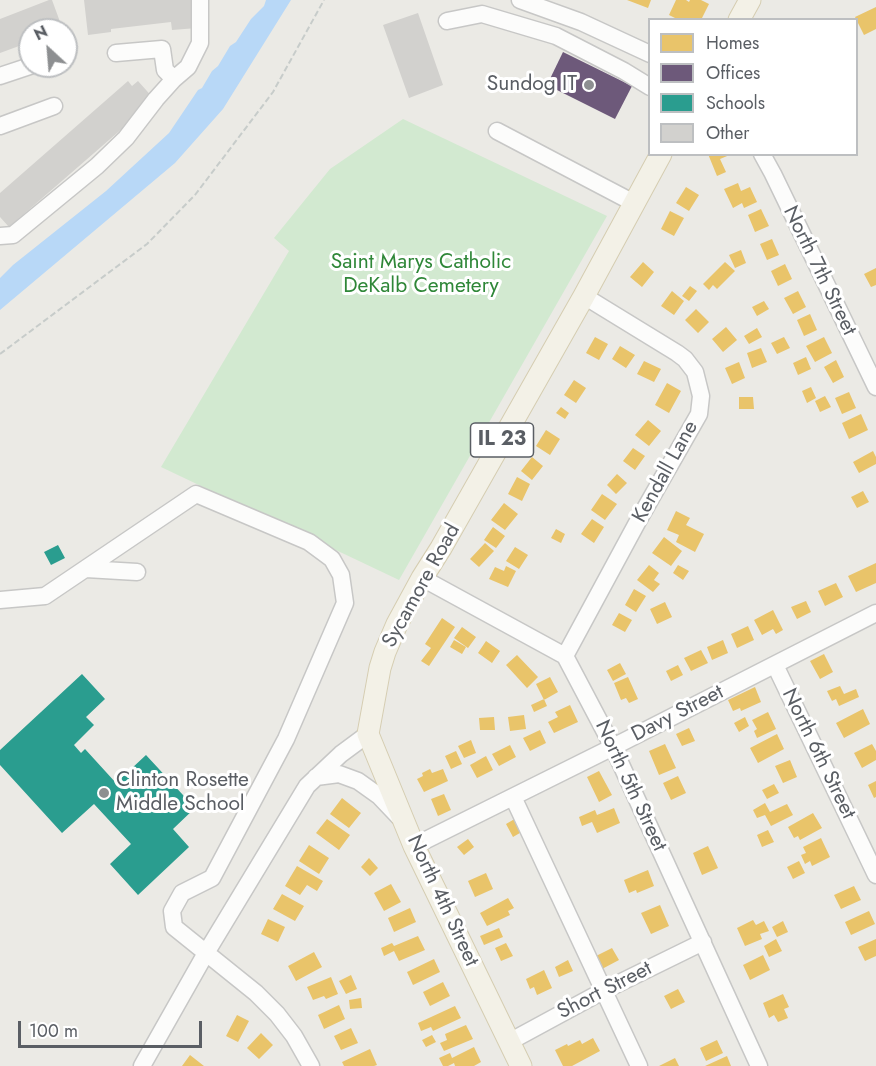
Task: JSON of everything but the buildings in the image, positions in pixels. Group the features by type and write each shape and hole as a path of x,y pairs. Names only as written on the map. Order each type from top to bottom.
{"main road":[{"path":"739,18 750,0"},
{"name":"Sycamore Road","path":"368,734 380,668 397,624 584,296 660,156"},
{"name":"North 4th Street","path":"368,734 414,846 520,1066"}],"street":[{"path":"0,236 13,235 97,166 126,138 156,99 188,67 200,43 200,0"},
{"path":"520,0 580,22 648,53"},
{"path":"447,21 482,14 556,36 648,86"},
{"path":"116,53 162,49 165,70 174,79"},
{"path":"0,76 18,70"},
{"path":"0,126 54,106"},
{"path":"497,131 634,203"},
{"name":"North 7th Street","path":"763,156 874,376"},
{"name":"Kendall Lane","path":"565,656 699,414 701,396 695,372 677,352 584,296"},
{"path":"0,600 45,596 196,494 309,542 332,559 341,575 345,603 286,739 212,878 182,893 172,911 174,927 256,993 277,1014 294,1036 311,1066"},
{"path":"86,569 138,572"},
{"path":"422,578 565,656"},
{"name":"Davy Street","path":"414,846 775,665 874,618"},
{"name":"North 5th Street","path":"565,656 613,747 759,1066"},
{"name":"North 6th Street","path":"775,665 876,875"},
{"path":"142,1066 206,953 307,786 341,754 368,734"},
{"path":"316,777 339,774 358,781 379,796 405,824"},
{"path":"513,797 639,1066"},
{"name":"Short Street","path":"509,1042 603,991 703,942"}],"path":[{"path":"0,354 147,244 195,195 273,92 324,0"}],"green space":[{"name":"Saint Marys Catholic DeKalb Cemetery","path":"403,119 607,216 399,580 161,467 289,251 274,238 330,169"}],"water":[{"path":"266,0 291,0 223,109 175,163 0,310 0,278 13,265 106,191 169,133 230,46 236,42 251,19 264,6"}],"place":[{"name":"Sundog IT","path":"589,85"},
{"name":"Clinton Rosette Middle School","path":"104,793"}]}
